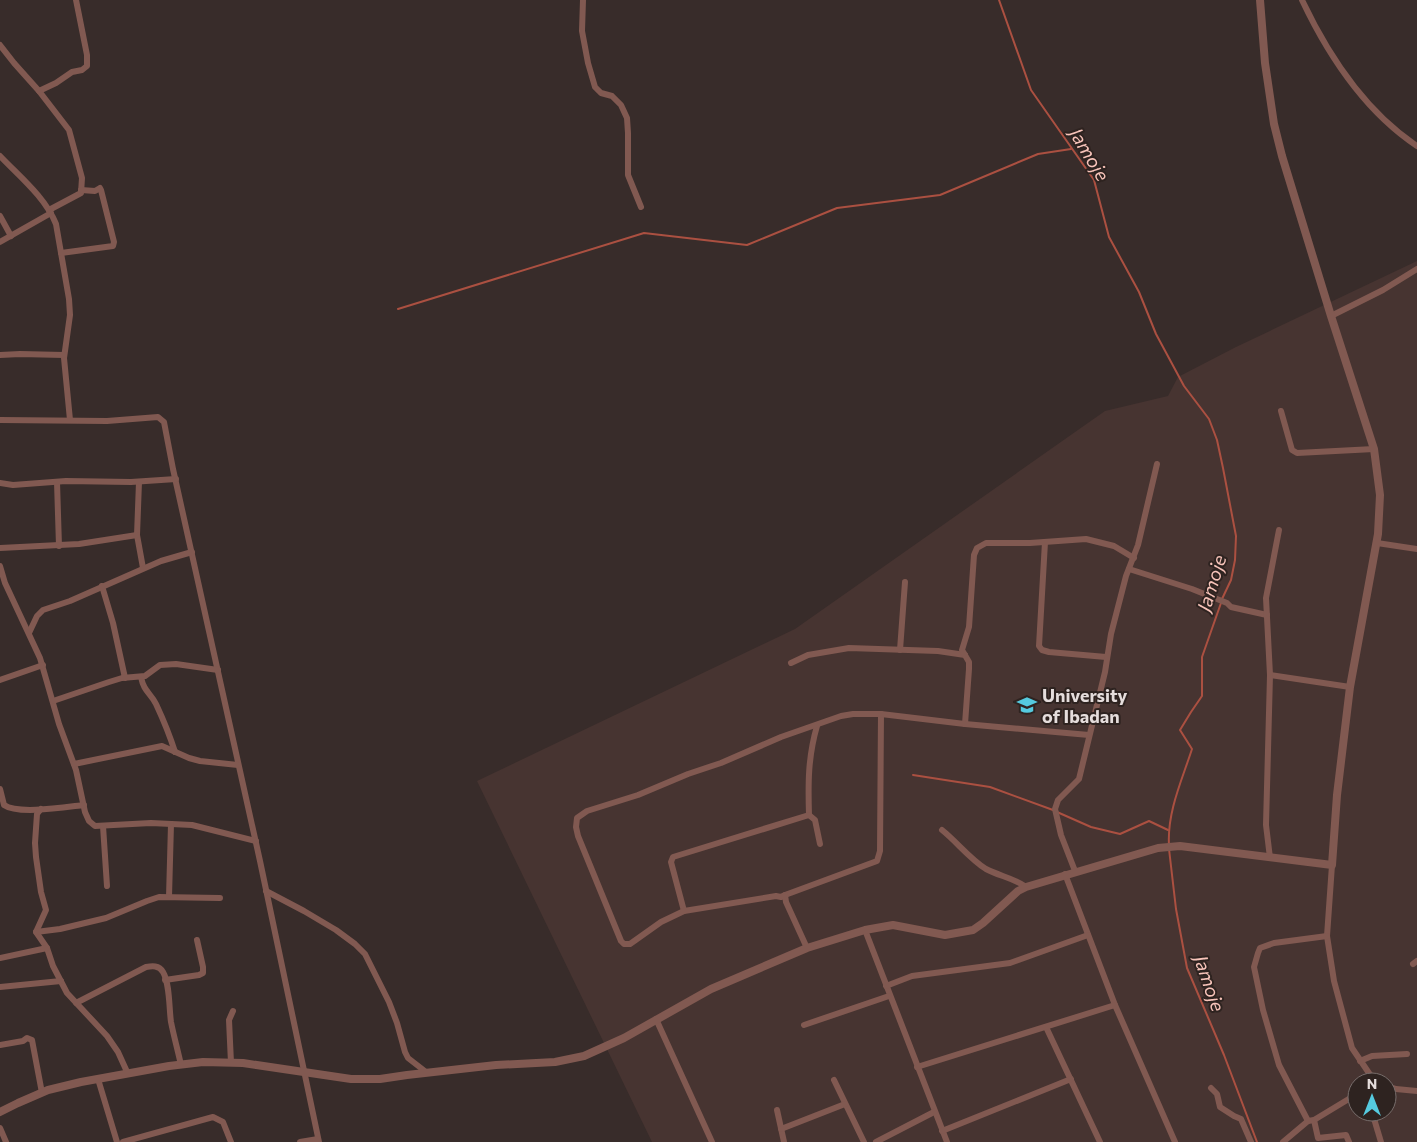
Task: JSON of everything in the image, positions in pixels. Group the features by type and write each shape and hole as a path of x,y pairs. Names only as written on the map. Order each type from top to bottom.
{"street":[{"path":"39,91 56,83 72,72 82,70 87,66 87,55 76,0"},
{"path":"584,0 582,30 588,63 595,87 601,93 612,96 620,104 627,118 628,175 641,207"},
{"path":"1260,0 1274,124 1331,316 1374,449 1380,495 1377,543 1350,687 1337,795 1327,936 1334,981 1352,1048 1367,1072"},
{"path":"1302,0 1314,26 1355,88 1405,138 1417,146"},
{"path":"0,44 69,130 82,178 81,192 76,196 0,242"},
{"path":"0,156 28,184 50,212 56,224 69,298 70,315 64,355 70,420"},
{"path":"61,253 113,246 114,242 100,188 95,191 81,190"},
{"path":"0,216 11,236"},
{"path":"1331,316 1383,290 1417,269"},
{"path":"0,355 64,355"},
{"path":"1281,411 1292,450 1297,453 1374,449"},
{"path":"0,420 107,421 160,417 164,422 256,841 303,1072 319,1140 300,1142"},
{"path":"1075,871 1058,826 1055,810 1058,800 1079,779 1105,672 1111,634 1129,569 1134,558 1156,464"},
{"path":"0,483 13,485 57,482 139,482 176,479"},
{"path":"57,482 59,546"},
{"path":"139,482 136,535 143,568"},
{"path":"1270,858 1266,795 1270,674 1267,615 1268,584 1278,530"},
{"path":"0,548 59,546 136,535"},
{"path":"965,724 969,662 962,650 969,627 974,555 977,548 986,543 1046,542 1076,539 1098,541 1114,546 1134,558"},
{"path":"1046,542 1040,646 1042,650 1106,657"},
{"path":"1377,543 1417,548"},
{"path":"29,633 42,610 70,601 143,568 192,552"},
{"path":"0,566 5,583 42,665 59,724 74,764 85,812 90,823 95,826 151,823 192,825 256,841"},
{"path":"1129,569 1192,589 1227,603 1231,607 1267,615"},
{"path":"900,650 905,582"},
{"path":"102,586 113,623 125,678"},
{"path":"790,663 808,655 849,648 938,651 964,655"},
{"path":"53,701 109,682 145,676 160,665 166,664 218,670"},
{"path":"0,680 42,665"},
{"path":"1270,674 1350,687"},
{"path":"141,677 144,689 156,705 175,752"},
{"path":"881,714 880,851 877,861 781,897 776,896 684,911 661,922 630,944 624,944 621,941 578,836 576,822 578,816 587,811 638,795 841,716 881,714 965,724 1089,735"},
{"path":"808,815 808,773 811,748 817,726"},
{"path":"165,747 171,740"},
{"path":"74,764 101,757 165,747 200,760 238,765"},
{"path":"0,789 2,800 6,807 21,810 84,805"},
{"path":"36,932 46,910 38,872 35,843 36,814 41,809"},
{"path":"808,815 815,820 820,844"},
{"path":"684,911 670,862 672,857 808,815"},
{"path":"169,897 171,824"},
{"path":"103,826 107,886"},
{"path":"942,830 986,868 1026,887"},
{"path":"0,1112 42,1093 81,1082 204,1062 231,1063 351,1079 380,1080 426,1072 496,1065 555,1062 584,1056 624,1038 711,989 807,948 865,930 893,925 944,935 973,930 984,923 1018,890 1065,874 1161,847 1180,846 1332,865"},
{"path":"1065,874 1115,1005 1175,1142"},
{"path":"266,891 304,910 336,930 365,954 381,989 390,1002 408,1058 426,1072"},
{"path":"785,895 786,902 807,948"},
{"path":"36,932 60,929 106,918 147,900 169,897 220,898"},
{"path":"865,930 946,1142"},
{"path":"36,932 47,948 68,993 107,1036 118,1052 128,1074"},
{"path":"886,986 919,974 1010,963 1088,935"},
{"path":"1327,936 1260,948 1254,967 1263,1010 1279,1065 1311,1121 1318,1138 1346,1135 1349,1142"},
{"path":"165,980 199,975 203,972 204,967 197,940"},
{"path":"0,958 47,948"},
{"path":"76,1003 146,967 159,967 165,980 181,1065"},
{"path":"0,987 61,981"},
{"path":"804,1025 889,996"},
{"path":"917,1067 1115,1005"},
{"path":"231,1063 230,1020 233,1011"},
{"path":"656,1019 712,1142"},
{"path":"1046,1027 1100,1142"},
{"path":"0,1045 27,1038 32,1040 42,1093"},
{"path":"1360,1062 1372,1056 1407,1054"},
{"path":"98,1079 116,1142"},
{"path":"942,1131 1071,1079"},
{"path":"834,1080 864,1142"},
{"path":"1211,1088 1217,1094 1220,1107 1241,1119 1251,1142"},
{"path":"1397,1089 1417,1091"},
{"path":"1283,1142 1311,1121 1347,1100"},
{"path":"781,1129 846,1104"},
{"path":"777,1110 784,1142"},
{"path":"876,1142 934,1112"},
{"path":"123,1142 213,1117 224,1122 231,1142"},
{"path":"1375,1122 1381,1142"},
{"path":"0,1128 6,1142"}],"shaded area":[{"name":"University of Ibadan","path":"1417,261 1417,1142 652,1142 477,781 795,629 1105,411 1168,396 1178,377 1236,347"}],"waterway":[{"name":"Jamoje","path":"999,0 1031,90 1094,180 1109,237 1139,292 1156,334 1184,386 1209,419 1217,440 1236,536 1235,560 1231,580 1222,599"},
{"path":"398,309 644,233 747,245 837,208 940,195 1038,154 1071,149"},
{"name":"Jamoje","path":"1169,845 1170,820 1192,749 1180,730 1202,696 1202,657 1221,603"},
{"path":"913,775 990,787 1053,810"},
{"path":"1057,812 1091,827 1120,834 1149,821 1168,830"},
{"name":"Jamoje","path":"1169,849 1176,909 1187,968 1224,1055 1257,1142"}],"place":[{"name":"University of Ibadan","path":"1027,705"}]}
